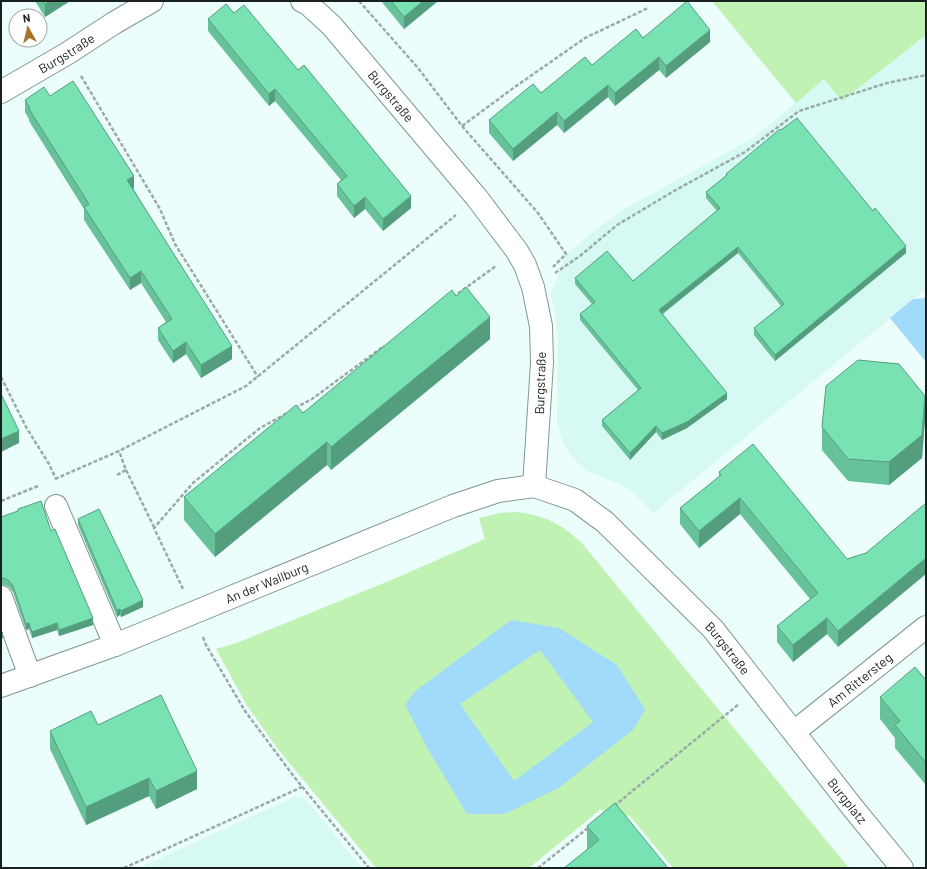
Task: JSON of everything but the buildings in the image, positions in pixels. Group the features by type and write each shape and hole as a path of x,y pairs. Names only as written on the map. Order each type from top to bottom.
{"street":[{"name":"Burgstraße","path":"1,92 152,1"},
{"name":"Burgstraße","path":"302,1 332,26 477,198 517,251 525,265 533,287 541,326 542,363 534,486 575,500 605,522 713,630 794,732"},
{"name":"An der Wallburg","path":"1,686 115,645 453,506 498,491 534,486"},
{"path":"56,506 115,645"},
{"path":"1,597 30,676"},
{"name":"Am Rittersteg","path":"794,732 926,627"},
{"name":"Burgplatz","path":"794,732 902,868"}],"path":[{"path":"359,1 418,68 462,126 538,213 566,254 533,287"},
{"path":"462,126 585,38 648,8"},
{"path":"68,53 160,209 175,244 258,377"},
{"path":"533,287 580,256 617,225 674,191 745,152 799,111 887,82 926,75"},
{"path":"51,481 118,451 246,386 477,198"},
{"path":"446,302 517,251"},
{"path":"154,528 193,483 260,428 312,399 389,343"},
{"path":"1,377 26,427 49,464 56,479"},
{"path":"118,451 180,583 206,645 245,711 302,787 369,868"},
{"path":"117,475 126,470"},
{"path":"1,501 40,485"},
{"path":"612,808 758,688"},
{"path":"124,868 302,787"},
{"path":"538,868 593,823"}],"shaded area":[{"path":"926,35 926,289 653,513 636,495 628,489 620,484 589,472 571,456 564,445 557,422 558,342 555,312 551,295 566,254 626,208 753,138 824,79 842,101"},
{"path":"296,796 307,801 362,868 139,868"}],"green space":[{"path":"712,1 926,1 926,35 842,101 824,79 796,103"},
{"path":"515,512 535,515 551,521 559,525 581,542 849,868 673,868 629,815 615,826 601,809 529,868 376,868 277,748 246,704 216,649 237,643 396,578 485,539 479,518 500,513"}],"water":[{"path":"926,298 926,362 890,318 913,299"},
{"path":"511,620 559,628 617,665 645,709 634,729 560,787 505,814 467,814 429,751 405,705 414,692","holes":["540,650 593,722 514,781 460,704"]}]}
